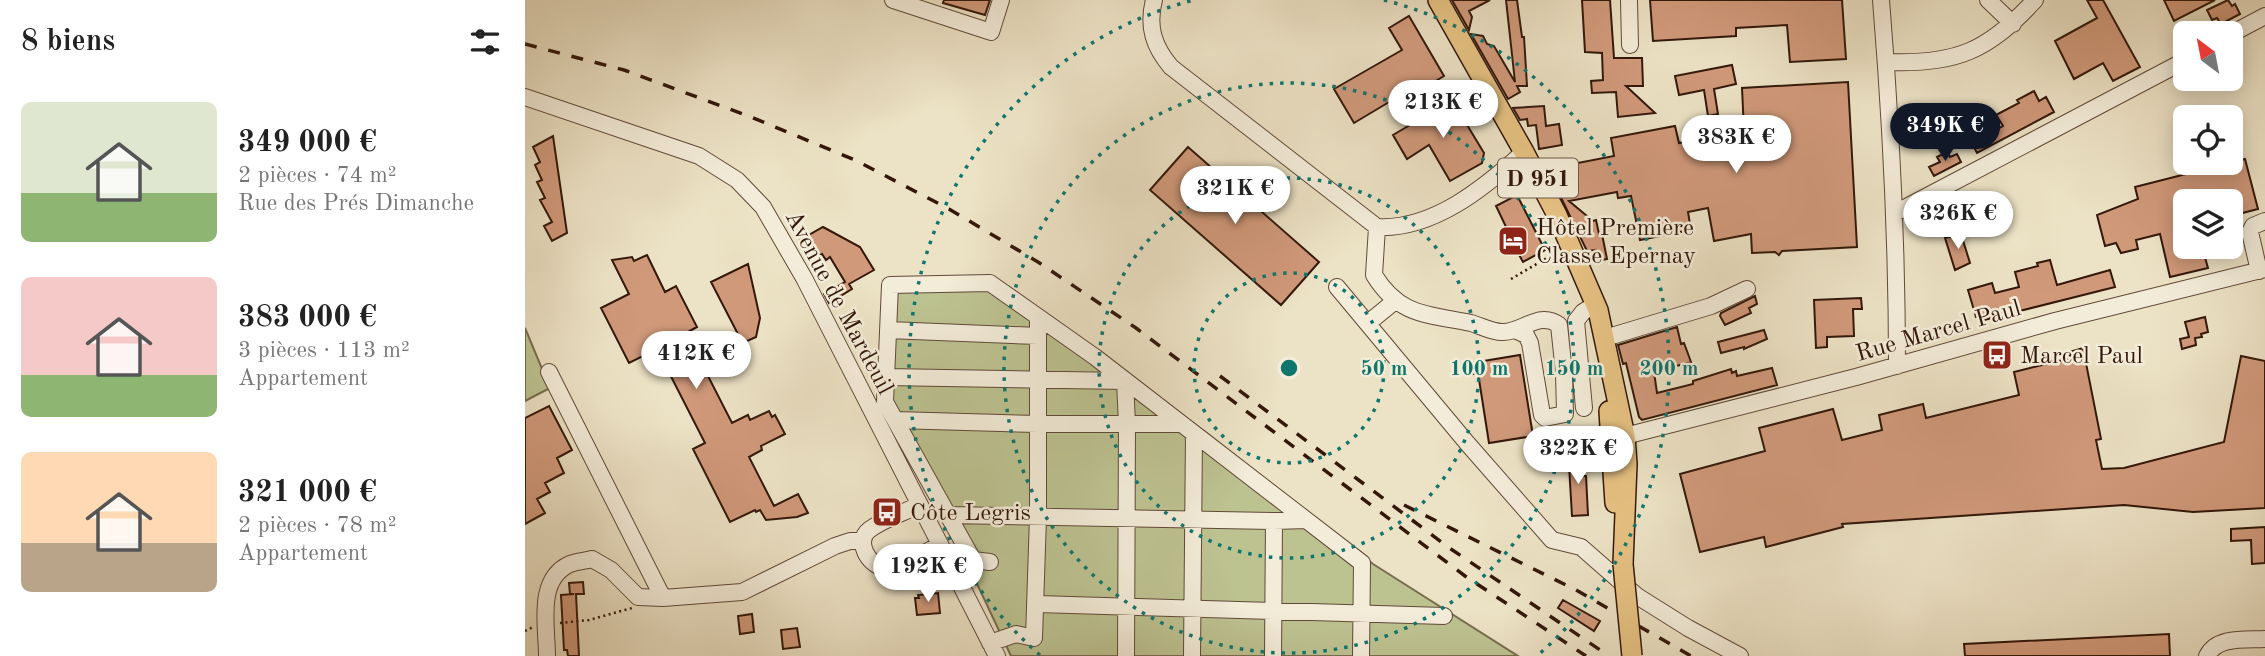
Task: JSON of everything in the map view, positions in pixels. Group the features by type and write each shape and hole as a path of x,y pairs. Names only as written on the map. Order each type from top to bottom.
{"main road":[{"name":"D 951","path":"1438,0 1557,215 1595,304 1605,338 1625,436 1627,464 1623,564"},
{"name":"D 951","path":"1611,368 1608,397 1614,500 1632,656"}],"street":[{"path":"893,0 991,32 1001,0"},
{"path":"1154,0 1150,13 1151,31 1162,56 1171,67 1377,227 1397,228 1422,222 1467,197 1524,152"},
{"path":"1629,0 1630,45"},
{"path":"1881,0 1895,213 1897,366"},
{"path":"1987,0 2013,24"},
{"path":"1886,62 1931,61 1955,57 1992,41 2013,24 2035,0"},
{"path":"2243,28 2265,16"},
{"path":"1895,213 2173,67"},
{"name":"Avenue de Mardeuil","path":"525,97 699,156 719,167 751,193 773,223 799,269 994,649"},
{"path":"2262,270 2250,232 2253,226 2265,221"},
{"path":"1377,227 1374,275 1395,301 1405,308 1502,332 1546,319 1559,325 1565,414 1545,418 1542,415 1530,343 1526,335 1515,330"},
{"name":"Rue Marcel Paul","path":"1625,436 1897,366 2055,321 2262,270"},
{"path":"990,562 973,560 885,402 890,285 990,283 1125,381 1362,562 1361,656"},
{"path":"1337,287 1552,540 1581,547 1645,602 1740,656"},
{"path":"1605,338 1711,306 1747,289"},
{"path":"1368,323 1395,301"},
{"path":"1584,408 1576,321 1595,304"},
{"path":"994,649 1016,634 1034,638 1037,604 1038,317"},
{"path":"888,330 1038,335"},
{"path":"549,372 663,598"},
{"path":"886,377 1125,381"},
{"path":"1125,381 1126,656"},
{"path":"895,420 1181,424"},
{"path":"1192,656 1194,434"},
{"path":"919,505 867,531 862,541 864,552 872,562 883,568 905,563 940,544"},
{"path":"948,515 1306,520"},
{"path":"1273,656 1274,521"},
{"path":"547,656 547,591 557,573 571,564 593,559 611,570 638,597 663,598 742,592 835,546 850,541 862,541"},
{"path":"1037,604 1444,616"},
{"path":"2207,656 2211,649 2223,642 2265,639"}],"path":[{"path":"1511,279 1570,246"},
{"path":"525,631 547,623 589,620 634,608 638,597"}],"green space":[{"path":"996,279 1208,434 1373,564 1518,656 1011,656 979,588 880,404 885,284"},
{"path":"525,328 550,388 525,401"}],"building":[{"path":"944,0 990,0 985,15 943,3"},
{"path":"1452,0 1490,0 1469,11 1472,17 1469,30"},
{"path":"1506,0 1517,0 1524,37 1527,86 1517,86 1520,92 1508,99 1471,34 1483,36 1487,44 1494,46 1515,82"},
{"path":"1582,0 1610,0 1614,58 1642,58 1643,86 1626,86 1655,113 1618,117 1616,92 1592,93 1591,81 1603,80 1602,53 1585,52"},
{"path":"1650,0 1842,0 1846,59 1790,62 1787,25 1736,28 1736,36 1653,41"},
{"path":"2087,0 2103,0 2140,67 2113,81 2103,63 2074,79 2055,41 2097,18"},
{"path":"2164,0 2215,0 2174,21"},
{"path":"2228,0 2232,6 2235,4 2240,14 2227,21 2219,21 2217,18 2212,20 2207,10"},
{"path":"1409,16 1444,76 1424,88 1421,83 1354,123 1334,89 1402,50 1389,28"},
{"path":"1732,65 1736,84 1714,89 1718,114 1708,116 1704,90 1679,95 1675,76"},
{"path":"1848,82 1857,247 1782,251 1779,255 1775,252 1752,253 1751,234 1714,241 1708,208 1688,212 1691,230 1640,240 1631,196 1618,198 1617,192 1569,201 1593,221 1596,220 1607,259 1598,261 1596,250 1587,251 1547,169 1614,156 1611,138 1675,126 1679,143 1744,131 1742,88"},
{"path":"2034,91 2039,101 2046,97 2054,112 1977,153 1967,134 1980,127 1985,136 2003,126 1996,115 2019,103 2017,100"},
{"path":"1452,100 1484,153 1482,163 1450,181 1429,145 1407,159 1393,135"},
{"path":"1544,106 1546,126 1559,124 1562,145 1539,149 1536,125 1528,126 1527,119 1520,120 1513,108"},
{"path":"553,136 567,233 552,241 544,226 552,222 540,200 545,198 537,182 542,180 535,165 540,162 533,147"},
{"path":"1188,147 1319,262 1281,305 1150,190"},
{"path":"1947,152 1950,157 1957,154 1961,162 1934,176 1929,167 1940,162 1937,157"},
{"path":"2243,160 2258,209 2243,213 2243,189 2173,189 2173,259 2205,259 2208,268 2170,277 2160,234 2136,240 2138,249 2121,253 2116,243 2105,246 2097,215 2138,199 2135,187 2182,175 2243,175"},
{"path":"1517,195 1545,250 1523,262 1517,251 1513,253 1503,233 1508,231 1496,206"},
{"path":"823,227 860,247 874,270 849,284 852,289 829,303 824,294 845,282 830,257 826,260 822,254 812,259 800,240"},
{"path":"1961,234 1970,263 1955,270 1945,238"},
{"path":"647,255 665,292 676,286 697,327 686,333 732,423 748,415 750,420 769,411 772,417 775,415 785,434 761,446 762,450 749,457 774,506 798,494 808,513 797,517 766,520 760,510 755,510 730,522 693,449 705,443 657,349 629,363 601,308 629,294 612,260 632,257 634,261"},
{"path":"2050,260 2057,285 2110,270 2115,287 1980,321 1979,316 1976,317 1968,290 1992,283 1995,293 2019,287 2015,272"},
{"path":"748,264 760,318 756,337 745,342 741,340 711,282"},
{"path":"1755,296 1757,304 1749,308 1751,313 1725,325 1721,313"},
{"path":"1861,298 1862,309 1853,309 1854,336 1827,337 1827,347 1816,348 1814,300"},
{"path":"2205,317 2208,332 2195,338 2196,345 2182,349 2180,339 2189,337 2185,322"},
{"path":"1677,327 1681,344 1684,343 1691,362 1654,372 1657,393 1693,384 1693,381 1731,369 1732,373 1736,371 1737,376 1772,368 1777,385 1642,420 1626,363 1623,364 1618,345"},
{"path":"1764,330 1767,339 1744,349 1721,353 1718,342"},
{"path":"2083,348 2101,439 2096,440 2102,469 2124,468 2224,442 2241,356 2265,361 2265,508 2193,512 2124,505 1842,524 1843,527 1766,547 1764,537 1700,552 1680,474 1765,451 1759,428 1833,409 1842,440 1882,430 1879,415 1923,404 1926,418 2019,395 2014,372 2067,359 2066,353"},
{"path":"1520,355 1533,436 1489,443 1478,373 1467,375 1465,364"},
{"path":"549,406 572,450 557,458 564,473 545,483 550,492 537,499 545,513 525,524 525,418"},
{"path":"1580,454 1582,476 1586,476 1588,515 1572,516 1566,455"},
{"path":"2265,527 2265,563 2252,564 2251,540 2231,541 2231,529"},
{"path":"583,582 584,594 576,594 579,656 568,656 567,650 564,650 561,595 574,594 570,594 569,583"},
{"path":"938,593 940,613 917,615 915,598 919,598 918,595"},
{"path":"1563,600 1600,621 1594,631 1558,608"},
{"path":"752,614 754,632 740,634 738,616"},
{"path":"797,628 800,647 783,649 781,630"},
{"path":"2169,634 2170,656 1965,656 1964,644"}],"railway":[{"path":"525,44 624,70 751,117 855,160 949,209 1038,262 1136,328 1465,576 1586,656"},
{"path":"1220,376 1448,547 1609,656"},
{"path":"1404,505 1576,590 1691,656"}],"place":[{"name":"Hôtel Première Classe Epernay","path":"1513,241"},
{"name":"Marcel Paul","path":"1997,355"},
{"name":"Côte Legris","path":"887,512"}]}
